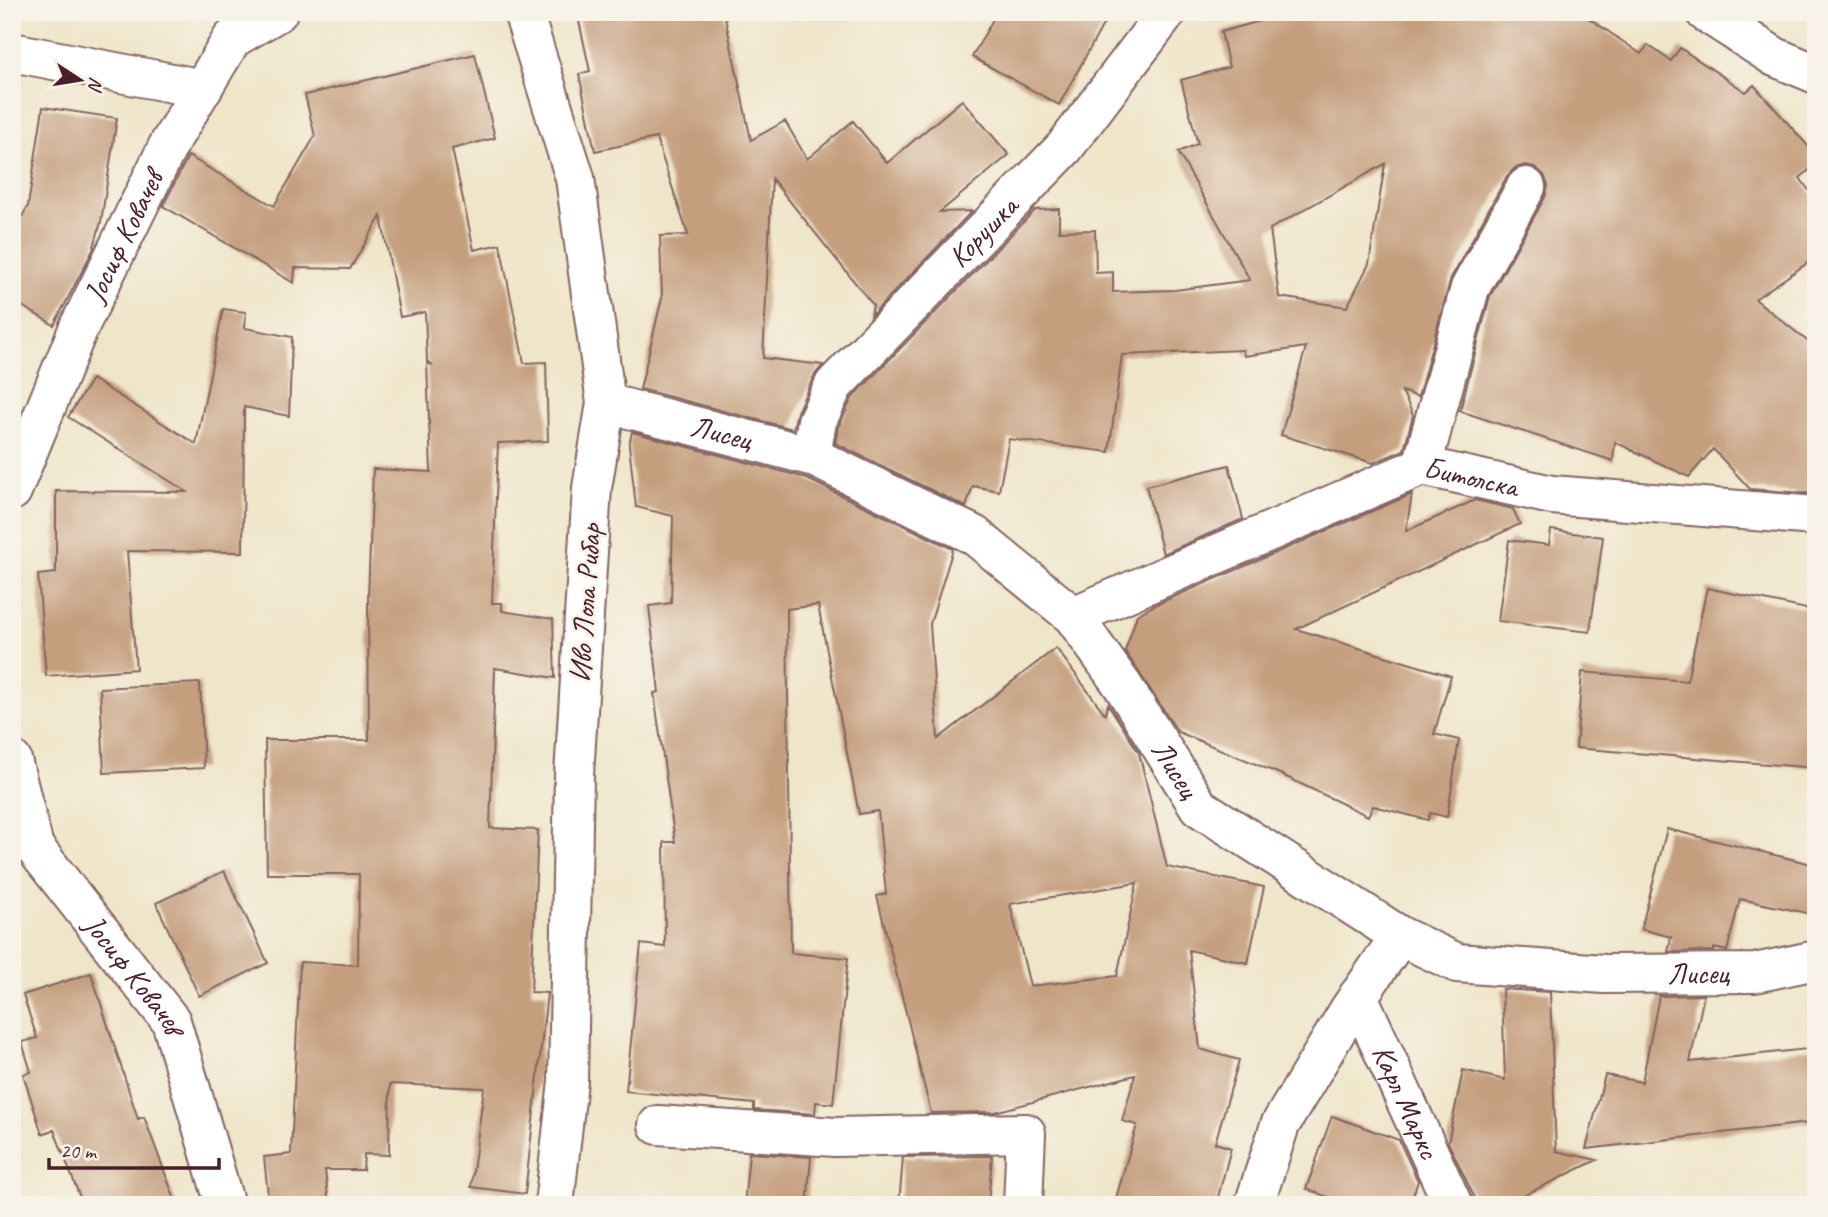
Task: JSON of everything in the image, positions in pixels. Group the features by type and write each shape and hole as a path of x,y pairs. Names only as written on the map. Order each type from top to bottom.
{"street":[{"name":"Јосиф Ковачев","path":"12,491 79,327 169,144 232,39 278,12"},
{"name":"Иво Лола Рибар","path":"523,12 575,178 606,403 592,488 574,775 568,1081 554,1205"},
{"name":"Корушка","path":"811,456 817,421 834,385 1064,148 1167,12"},
{"path":"1705,12 1775,57 1816,74"},
{"path":"12,52 203,89"},
{"path":"1422,466 1470,288 1526,187"},
{"name":"Лисец","path":"606,403 811,456 974,534 1073,616 1123,686 1199,807 1399,936 1457,963 1604,974 1755,974 1816,960"},
{"name":"Битолска","path":"1073,616 1422,466 1552,495 1816,516"},
{"name":"Јосиф Ковачев","path":"12,760 34,847 171,1021 225,1205"},
{"path":"1254,1205 1280,1125 1358,996 1399,936"},
{"name":"Карл Маркс","path":"1358,996 1453,1205"},
{"path":"658,1125 835,1136 1026,1133 1023,1205"}],"building":[{"path":"577,12 724,12 751,140 785,121 807,159 853,121 887,163 962,100 1009,155 940,212 972,211 871,316 873,305 772,179 763,358 823,365 814,376 797,412 793,429 640,389 662,298 660,236 688,235 656,138 595,151 579,74 590,71"},
{"path":"997,12 1110,12 1059,105 972,57"},
{"path":"1292,12 1580,12 1641,54 1648,45 1671,61 1680,48 1746,92 1754,85 1816,155 1816,164 1800,178 1816,200 1816,257 1755,299 1816,348 1816,494 1750,489 1713,449 1689,477 1615,442 1613,461 1460,411 1490,296 1545,197 1548,186 1544,175 1536,168 1526,165 1515,168 1507,176 1451,278 1418,397 1402,391 1413,415 1404,450 1373,463 1281,435 1306,347 1244,356 1243,350 1122,355 1109,452 1009,439 999,491 973,486 966,507 835,443 838,428 852,398 1035,210 1059,209 1059,231 1095,230 1096,273 1113,272 1113,292 1175,290 1250,280 1178,152 1198,144 1181,80 1229,67 1221,32","holes":["1385,164 1369,264 1347,307 1279,297 1270,229"]},
{"path":"475,54 495,138 452,149 474,250 500,244 524,363 546,362 548,441 498,443 492,603 502,603 502,611 553,619 555,678 495,668 490,828 538,830 531,992 547,993 525,1194 471,1187 484,1088 390,1084 389,1155 364,1154 363,1170 325,1170 329,1205 269,1205 264,1157 291,1154 300,962 358,965 359,874 267,874 265,740 369,740 368,597 373,469 431,472 427,363 433,365 427,361 425,312 400,317 381,216 350,269 295,268 294,283 163,206 188,156 274,206 315,136 305,95"},
{"path":"43,107 117,118 101,222 93,250 54,325 12,300 12,234 28,206"},
{"path":"223,309 246,312 245,328 292,337 289,416 244,407 243,552 127,551 136,669 46,676 38,575 56,573 56,491 187,492 68,417 92,379 196,444"},
{"path":"632,432 803,477 953,549 930,624 938,739 1056,648 1105,714 1108,704 1139,753 1167,867 1264,887 1248,963 1189,950 1200,1049 1239,1060 1215,1143 1231,1148 1216,1205 1114,1205 1137,1125 1122,1121 1135,1075 995,1112 931,1113 877,896 886,894 878,811 859,814 818,605 787,609 791,953 848,958 833,1104 816,1102 815,1114 754,1110 754,1104 626,1091 641,944 665,947 664,842 675,842 654,693 659,692 649,606 671,603 673,516 636,507 629,445","holes":["1137,883 1117,976 1030,986 1010,904"]},
{"path":"1229,465 1243,519 1163,554 1146,486"},
{"path":"1412,494 1406,531 1475,500 1513,509 1520,524 1296,629 1451,676 1434,734 1459,740 1447,817 1430,813 1428,820 1373,806 1368,816 1280,774 1178,732 1125,651 1137,615"},
{"path":"1551,530 1603,537 1590,632 1498,621 1509,540 1549,545"},
{"path":"1707,588 1816,611 1816,768 1576,748 1582,672 1687,681"},
{"path":"200,683 204,768 104,773 100,688"},
{"path":"1667,829 1816,865 1816,915 1740,899 1727,951 1714,948 1714,951 1668,952 1671,937 1641,929"},
{"path":"224,871 268,963 199,996 156,903"},
{"path":"91,973 138,1119 144,1117 177,1205 83,1205 54,1130 42,1134 23,1074 31,1072 22,1042 37,1038 23,995"},
{"path":"1502,989 1550,992 1556,1151 1597,1160 1504,1205 1478,1205 1448,1142 1463,1070 1505,1080"},
{"path":"1704,995 1690,1062 1816,1048 1816,1122 1586,1149 1605,1075 1642,1082 1659,996"},
{"path":"1332,1116 1399,1140 1418,1181 1410,1205 1350,1205 1306,1189"},
{"path":"749,1153 811,1157 807,1205 744,1205"},
{"path":"992,1156 988,1205 899,1205 903,1157"}]}
